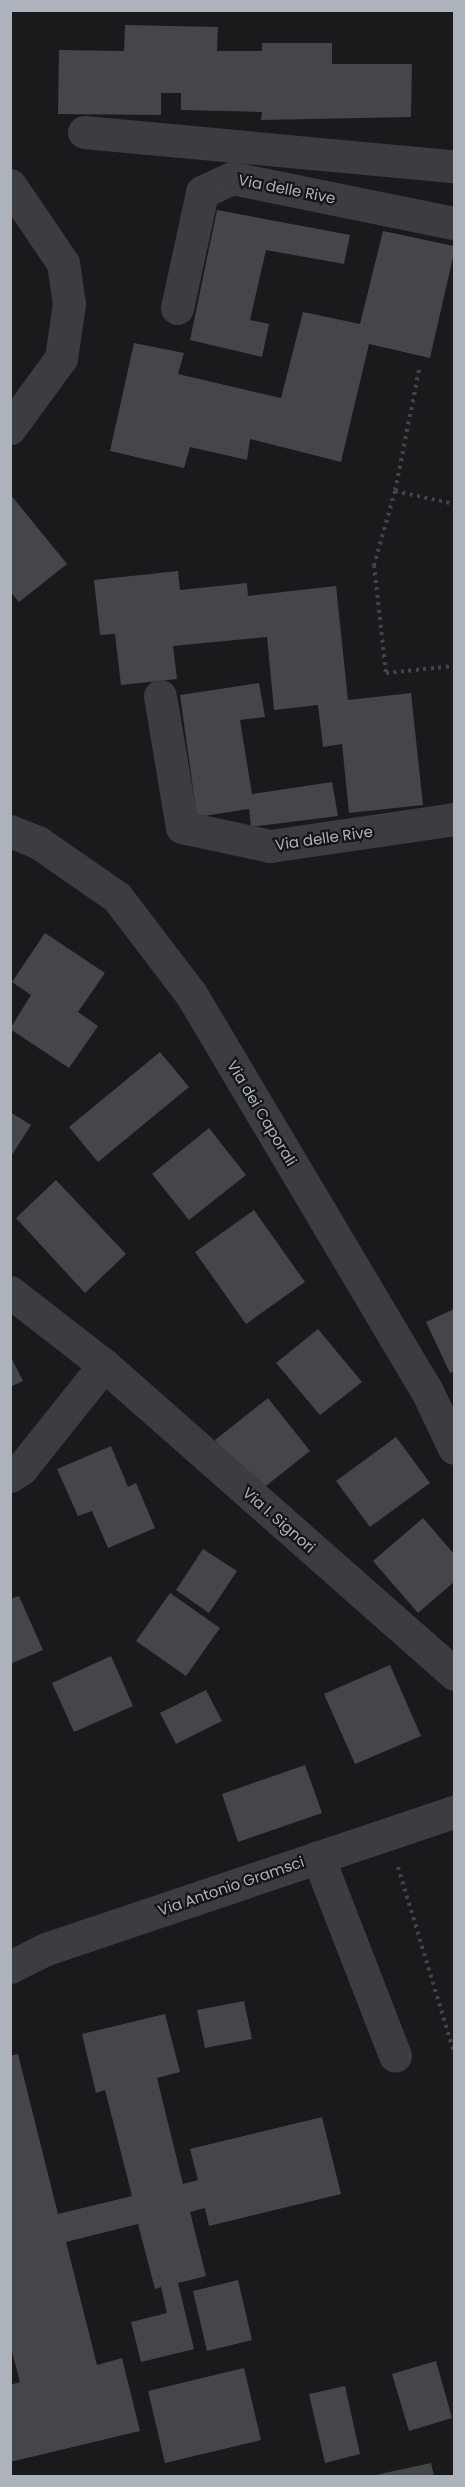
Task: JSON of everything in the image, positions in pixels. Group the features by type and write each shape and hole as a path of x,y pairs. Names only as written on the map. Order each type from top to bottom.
{"street":[{"path":"84,132 454,166"},
{"name":"Via delle Rive","path":"177,308 202,192 232,178 454,223"},
{"path":"10,185 63,263 69,304 61,358 10,428"},
{"name":"Via delle Rive","path":"160,696 182,826 270,846 454,819"},
{"name":"Via dei Caporali","path":"10,831 39,843 117,897 191,994 426,1389 454,1449"},
{"name":"Via I. Signori","path":"10,1292 104,1365 454,1674"},
{"path":"10,1476 21,1469 104,1365"},
{"name":"Via Antonio Gramsci","path":"10,1967 46,1949 454,1812"},
{"path":"318,1857 395,2056"}],"path":[{"path":"419,370 395,491 374,565 386,673 454,666"},
{"path":"395,491 454,504"},
{"path":"388,1834 454,2053"}],"building":[{"path":"125,25 218,27 217,51 262,51 262,43 332,43 332,64 412,64 411,117 261,120 262,112 181,110 181,93 161,93 161,115 58,114 59,50 124,51"},
{"path":"217,210 350,235 344,264 266,250 250,320 269,324 262,357 190,340"},
{"path":"383,231 454,246 454,253 430,358 369,344 341,462 250,439 247,460 190,447 184,468 110,451 134,343 184,353 178,374 281,398 303,312 360,324"},
{"path":"10,494 67,564 19,602 10,591"},
{"path":"178,571 180,590 247,583 248,596 336,586 348,700 411,693 423,805 349,813 342,744 323,747 318,705 274,710 267,637 173,646 177,679 121,685 115,634 100,635 94,580"},
{"path":"259,683 265,717 240,720 252,794 332,782 338,816 251,827 249,809 197,817 180,695"},
{"path":"45,933 105,973 78,1012 98,1026 69,1068 10,1029 31,995 12,982"},
{"path":"160,1052 189,1087 98,1162 69,1127"},
{"path":"10,1112 31,1125 10,1158"},
{"path":"209,1128 246,1175 189,1220 152,1174"},
{"path":"56,1180 126,1254 85,1293 16,1218"},
{"path":"254,1210 305,1282 246,1324 195,1252"},
{"path":"454,1309 454,1371 450,1373 426,1322"},
{"path":"318,1329 362,1382 320,1415 276,1363"},
{"path":"10,1355 23,1381 10,1387"},
{"path":"268,1398 310,1451 257,1493 215,1440"},
{"path":"396,1437 430,1483 370,1527 336,1481"},
{"path":"111,1446 128,1487 136,1483 155,1528 108,1548 92,1511 78,1516 57,1469"},
{"path":"423,1518 454,1554 454,1582 418,1613 373,1561"},
{"path":"203,1549 237,1571 209,1613 176,1590"},
{"path":"170,1593 220,1628 186,1676 136,1641"},
{"path":"19,1596 43,1650 10,1664 10,1599"},
{"path":"111,1656 133,1706 74,1732 52,1683"},
{"path":"390,1665 421,1736 355,1764 324,1694"},
{"path":"206,1690 222,1721 176,1744 160,1713"},
{"path":"305,1765 322,1813 238,1842 222,1794"},
{"path":"244,2001 252,2039 205,2048 197,2010"},
{"path":"165,2014 180,2072 157,2078 183,2184 198,2180 190,2149 322,2117 341,2194 209,2226 205,2208 190,2212 206,2276 178,2283 194,2349 141,2362 131,2322 167,2313 161,2287 155,2289 138,2224 66,2242 97,2365 122,2358 140,2431 10,2462 10,2385 20,2382 10,2344 10,2056 18,2054 58,2214 132,2196 105,2090 96,2093 82,2034"},
{"path":"238,2280 252,2340 207,2351 193,2291"},
{"path":"436,2361 452,2418 409,2431 392,2374"},
{"path":"244,2368 261,2440 165,2463 148,2391"},
{"path":"345,2386 360,2454 325,2463 309,2394"},
{"path":"431,2463 434,2476 371,2476"}]}
